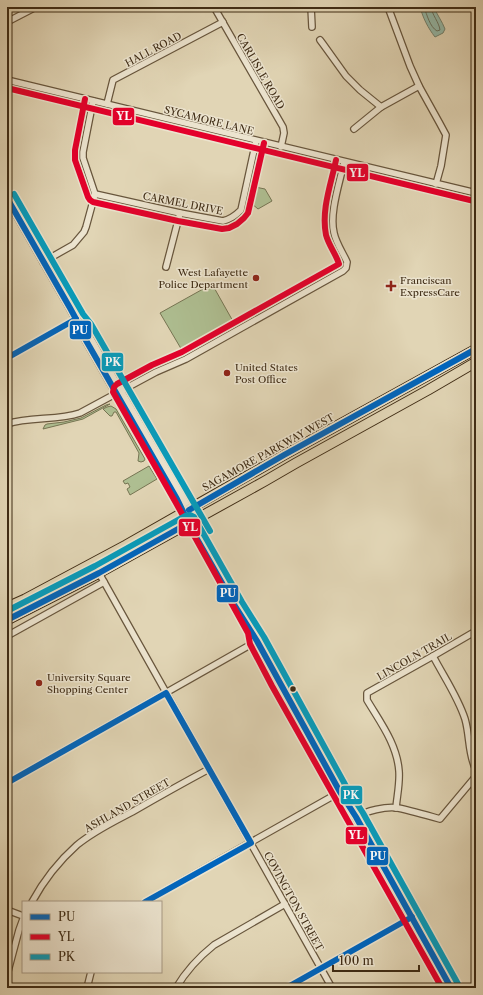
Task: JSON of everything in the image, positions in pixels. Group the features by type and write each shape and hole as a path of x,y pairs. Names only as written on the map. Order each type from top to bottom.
{"highway":[{"name":"SAGAMORE PARKWAY WEST","path":"7,607 25,599 126,545 476,349"},
{"path":"7,620 99,572 267,480 296,462 476,362"}],"street":[{"path":"7,22 36,7"},
{"name":"CARLISLE ROAD","path":"214,7 283,127 284,133 282,147"},
{"path":"311,7 312,27"},
{"path":"388,7 419,86 446,135 441,166 436,184"},
{"name":"HALL ROAD","path":"107,104 113,80 223,22"},
{"path":"320,40 346,76 381,107"},
{"name":"SYCAMORE LANE","path":"7,80 476,193"},
{"path":"354,129 381,107 419,86"},
{"path":"43,262 73,245 84,232 86,227 95,194 83,158 83,152 93,101"},
{"name":"CARMEL DRIVE","path":"95,194 223,221 235,216 241,210 256,141"},
{"path":"7,424 16,421 73,416 80,413 156,372 186,359 343,271 346,268 347,262 333,232 333,209 344,162"},
{"path":"7,198 76,319 80,330 119,392 256,631 257,641 340,792 356,817 451,988"},
{"path":"166,267 180,213"},
{"path":"7,358 76,319"},
{"name":"COVINGTON STREET","path":"99,572 332,988"},
{"path":"7,636 104,582"},
{"name":"LINCOLN TRAIL","path":"396,808 399,770 396,757 392,743 368,700 367,693 476,631"},
{"path":"7,783 257,641"},
{"path":"433,656 456,697 465,720 471,754 476,770"},
{"name":"ASHLAND STREET","path":"33,901 52,871 78,844 102,828 209,769"},
{"path":"356,817 377,810 396,808 440,819 476,776"},
{"path":"147,901 340,792"},
{"path":"176,988 188,970 206,951 285,904"},
{"path":"7,910 22,918"},
{"path":"286,988 412,917"},
{"path":"7,975 22,921"},
{"path":"87,988 91,973"}],"shaded area":[{"path":"255,187 265,189 272,201 258,209 251,203"},
{"path":"212,284 234,323 183,352 160,313"},
{"path":"110,404 83,419 43,429 47,424 81,418"},
{"path":"111,406 116,409 145,459 144,461 138,461 139,453 116,412 110,416 103,409"},
{"path":"149,466 157,479 130,495 127,489 130,487 128,483 125,484 123,481"}],"water":[{"path":"420,7 434,7 445,29 443,33 435,37 426,23"}],"transit line":[{"name":"YL","path":"7,88 474,201"},
{"name":"YL","path":"85,99 75,150 75,160 88,197 93,202 178,221 222,229 229,228 237,224 248,213 264,143"},
{"name":"YL","path":"336,160 327,197 325,226 327,239 339,264 182,352 152,365 117,384 114,387 113,392 248,633 250,644 272,686 442,988"},
{"name":"PK","path":"14,194 83,314 91,324 210,531"},
{"name":"PU","path":"7,198 70,308 80,330 177,499 193,532 235,606 257,641 340,792 356,817 451,988"},
{"name":"PU","path":"7,358 76,319"},
{"name":"PU","path":"189,510 284,455 476,349"},
{"name":"PK","path":"7,611 95,566 185,516 190,515 194,517 242,602 264,637 347,788 363,813 458,984"},
{"name":"PU","path":"7,620 99,573 194,520"},
{"name":"PU","path":"7,783 166,693 251,843 147,901"},
{"name":"PU","path":"286,988 412,917"}],"place":[{"name":"West Lafayette Police Department","path":"256,278"},
{"name":"Franciscan ExpressCare","path":"391,286"},
{"name":"United States Post Office","path":"227,373"},
{"name":"University Square Shopping Center","path":"39,683"}]}
